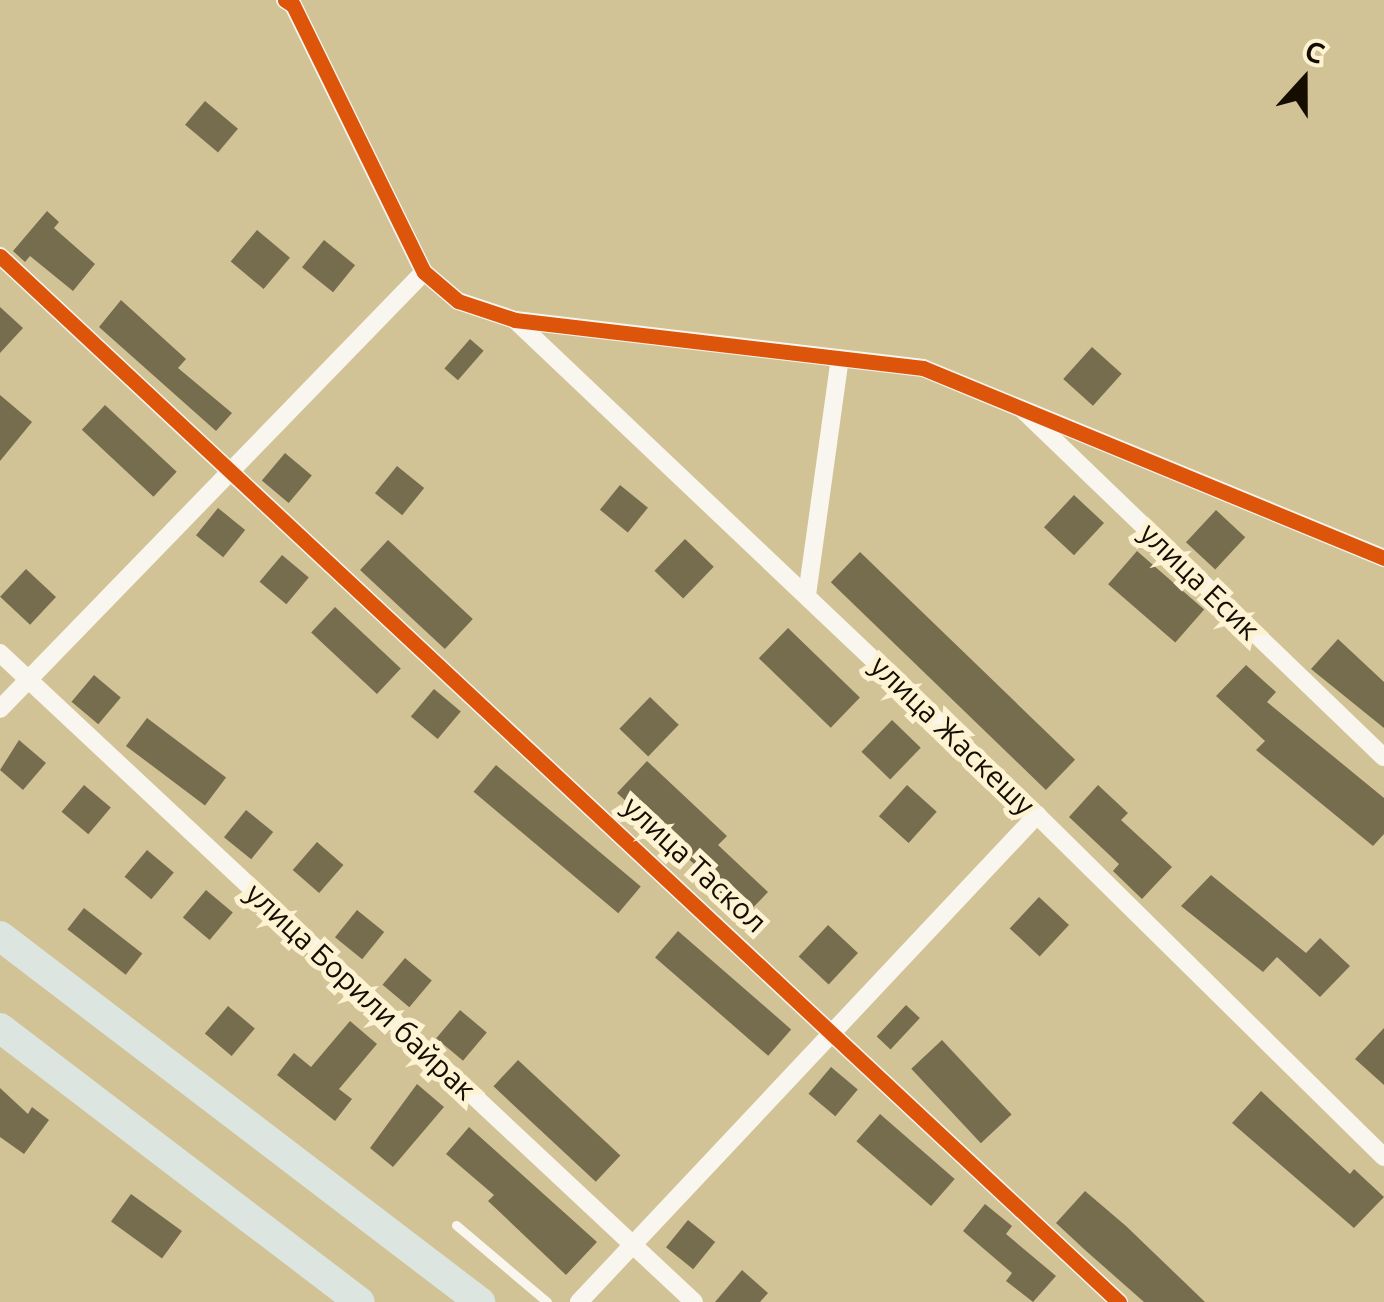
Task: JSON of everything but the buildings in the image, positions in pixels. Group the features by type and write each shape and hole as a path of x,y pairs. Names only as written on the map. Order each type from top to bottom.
{"main road":[{"path":"0,936 480,1302"},
{"path":"0,1028 360,1302"}],"street":[{"path":"285,0 293,5 424,272 458,300 516,320 922,368 1384,558"},
{"name":"улица Таскол","path":"0,256 838,1034 1120,1302"},
{"path":"0,709 424,272"},
{"name":"улица Жаскешу","path":"516,320 1037,815 1384,1157"},
{"path":"806,595 840,358"},
{"name":"улица Есик","path":"1017,404 1384,757"},
{"name":"улица Борили байрак","path":"0,652 694,1302"},
{"path":"579,1302 630,1243 838,1034 1037,815"}],"lane":[{"path":"456,1224 547,1302"}],"cycle path":[{"path":"285,0 293,5 424,272 458,301 515,320 923,368 1384,558"},
{"path":"0,256 1119,1302"}]}
